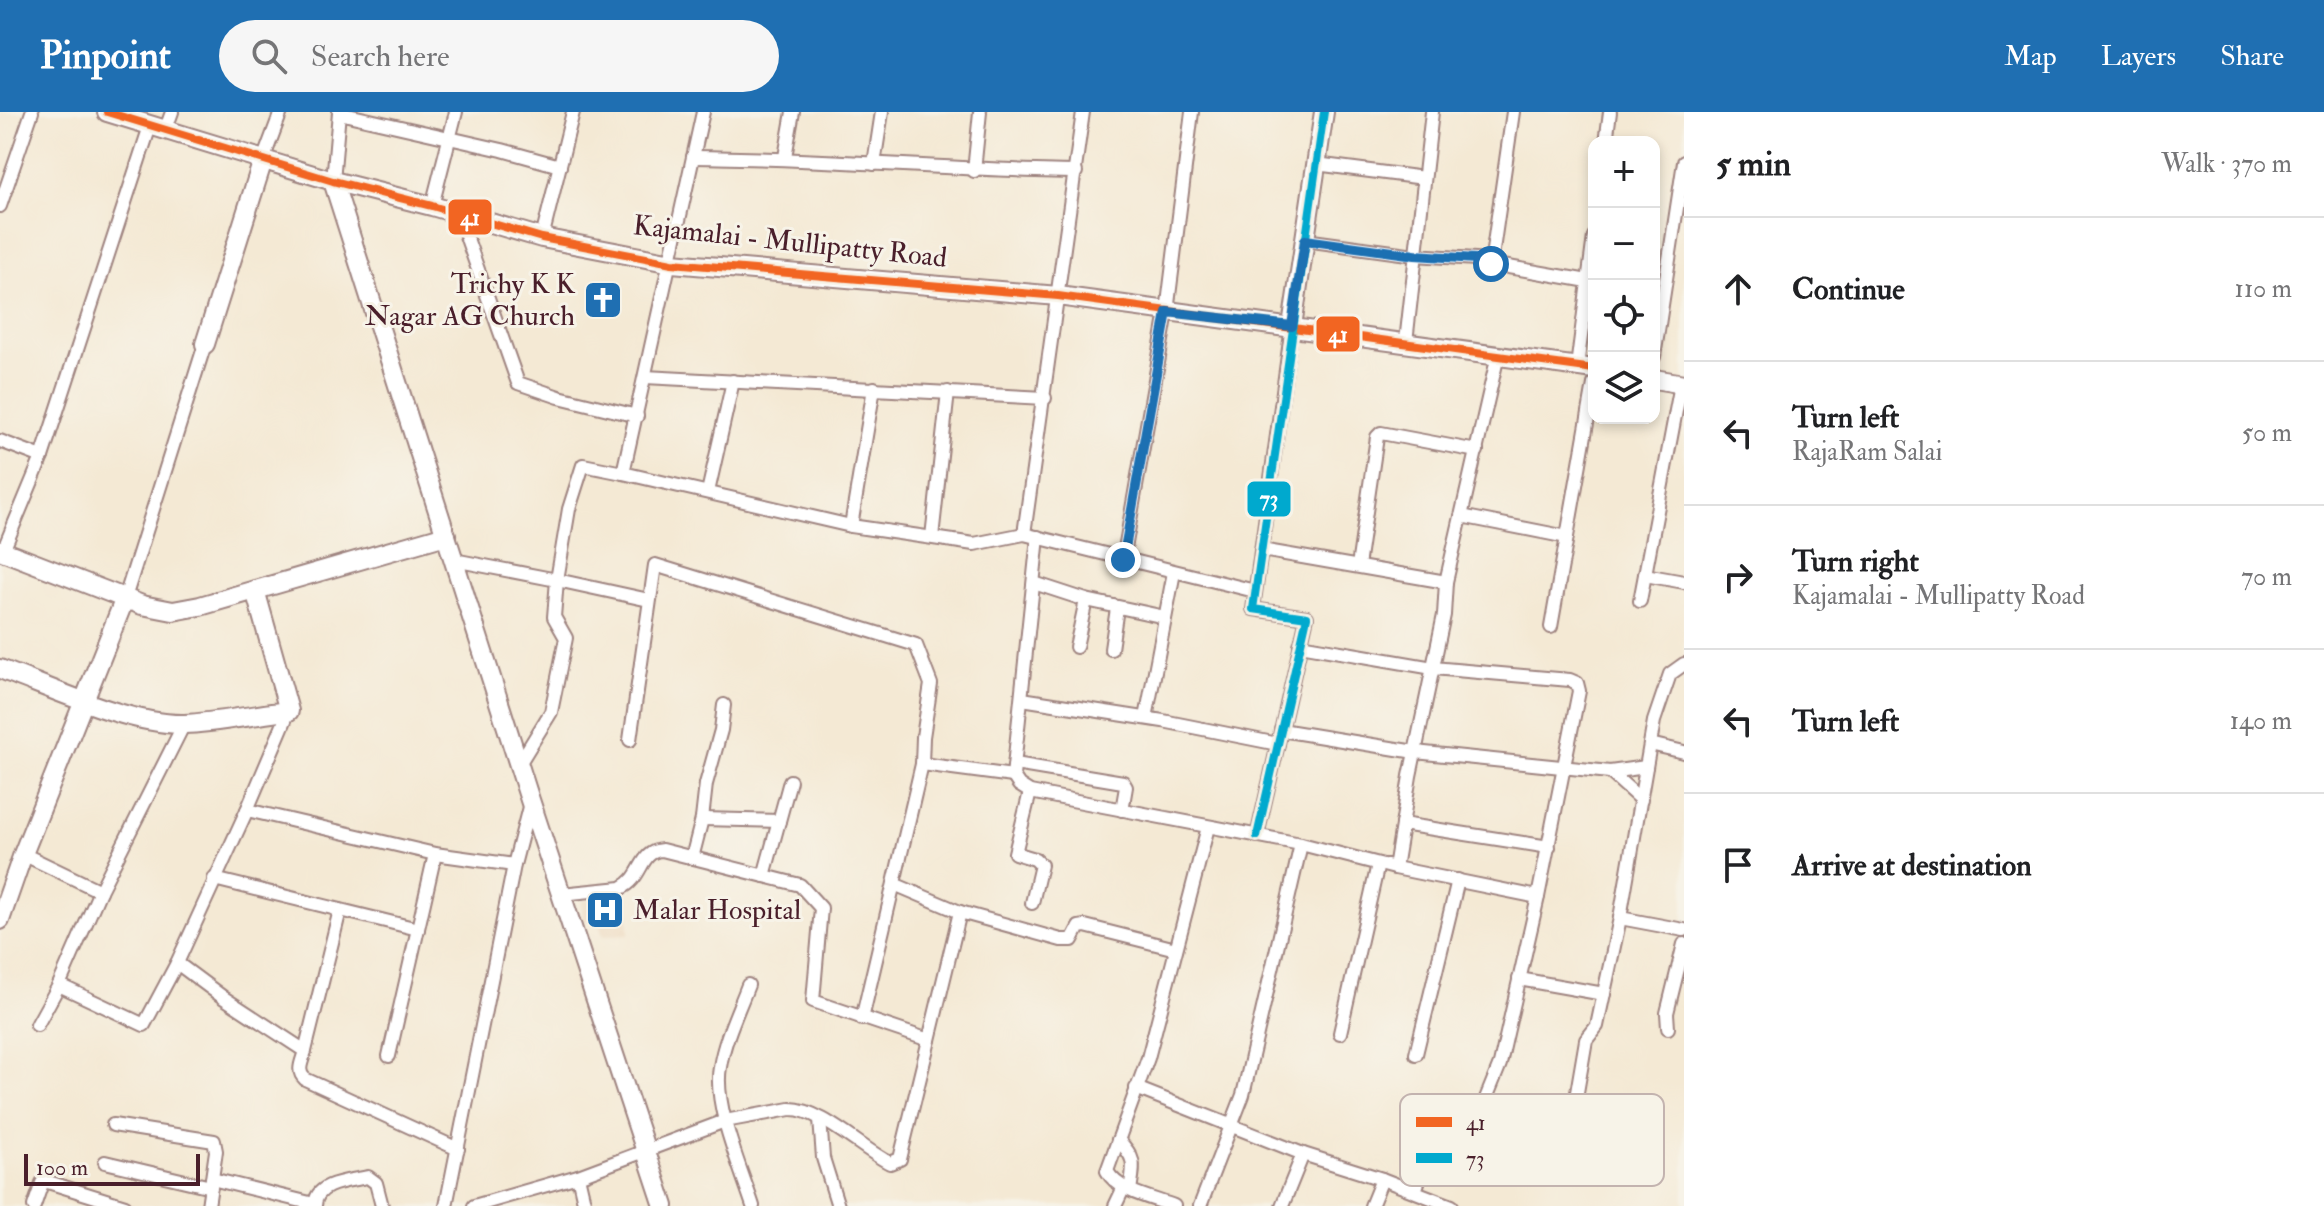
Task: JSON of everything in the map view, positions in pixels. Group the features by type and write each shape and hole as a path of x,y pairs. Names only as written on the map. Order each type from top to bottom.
{"street":[{"path":"0,206 32,112"},
{"name":"Kajamalai - Mullipatty Road","path":"107,112 333,181 542,238 672,263 1058,296 1586,368"},
{"path":"172,112 158,129 42,457 2,550 125,598 156,609 173,611 446,535"},
{"path":"0,920 6,879 23,854 125,598 263,160 281,112"},
{"path":"432,206 456,112"},
{"path":"542,238 573,112"},
{"path":"623,473 672,263 703,112"},
{"path":"785,157 793,112"},
{"path":"874,164 882,112"},
{"path":"974,171 980,112"},
{"path":"1024,534 1083,112"},
{"path":"1123,560 1167,312 1192,112"},
{"path":"1253,609 1324,112"},
{"path":"1406,342 1432,112"},
{"path":"1513,112 1491,264 1588,281 1586,368"},
{"path":"1607,136 1610,112"},
{"path":"560,166 339,113 333,181 530,800 664,1206"},
{"path":"693,157 785,157 974,171 1076,172"},
{"path":"1655,352 1684,162"},
{"path":"1316,164 1424,178"},
{"path":"458,213 518,383 559,397 637,416"},
{"path":"1305,240 1415,255 1491,260"},
{"path":"1395,868 1415,752 1444,615 1446,582 1473,453 1498,355"},
{"path":"645,377 1045,398"},
{"path":"1640,601 1682,384 1660,380"},
{"path":"708,492 733,381"},
{"path":"851,526 874,388"},
{"path":"932,537 948,392"},
{"path":"1551,627 1588,418"},
{"path":"1358,566 1377,437 1381,433 1473,453"},
{"path":"0,441 42,457"},
{"path":"519,764 551,712 566,638 554,617 557,580 569,509 583,465 851,526 974,544 1024,534 1255,591"},
{"path":"1461,516 1567,537"},
{"path":"1038,537 1014,770 1019,785 1030,792 1301,844 1395,868 1538,897"},
{"path":"1261,550 1446,582"},
{"path":"454,560 649,600"},
{"path":"630,740 655,565 910,641 919,650 922,666 931,684 922,764 862,1019"},
{"path":"1146,718 1174,572"},
{"path":"1645,575 1684,582"},
{"path":"1034,583 1086,600 1165,617"},
{"path":"1237,587 1253,609 1307,617 1257,836"},
{"path":"59,985 144,1025 177,963 289,711 255,590"},
{"path":"1076,647 1086,600"},
{"path":"1111,649 1117,608"},
{"path":"1300,645 1433,668 1577,683 1579,691 1549,847 1500,1064 1488,1094"},
{"path":"1577,1094 1586,1040 1597,1026 1620,918 1654,721 1670,674 1684,664"},
{"path":"0,669 128,715 184,724 289,711"},
{"path":"1022,699 1146,718 1278,744"},
{"path":"692,858 724,705"},
{"path":"37,1025 184,724"},
{"path":"1281,730 1415,752 1610,772 1646,767"},
{"path":"1650,744 1684,752"},
{"path":"922,764 1123,782 1126,787 1122,810"},
{"path":"1610,772 1641,800"},
{"path":"764,876 790,781"},
{"path":"1030,792 1015,853 1035,859 1041,865 1032,903"},
{"path":"446,1206 514,865 530,800"},
{"path":"247,810 435,854 514,865"},
{"path":"702,819 779,821"},
{"path":"1402,824 1549,847"},
{"path":"1174,1206 1127,1188 1112,1180 1107,1171 1148,1058 1208,827"},
{"path":"1200,1206 1243,1095 1301,844"},
{"path":"561,894 621,888 630,884 653,851 800,885 821,908 811,999 818,1004 929,1040"},
{"path":"23,854 100,891"},
{"path":"389,1056 435,854"},
{"path":"1340,1033 1378,864"},
{"path":"214,879 418,929"},
{"path":"1416,1054 1458,880"},
{"path":"894,884 960,912 1061,940 1072,940 1079,927 1085,926 1176,949"},
{"path":"340,910 300,1068 301,1075 458,1149"},
{"path":"474,1206 578,1176 725,1121 797,1109 820,1119 883,1160 896,1163 900,1159 960,912"},
{"path":"1620,918 1684,930"},
{"path":"1668,1028 1667,1013 1684,944"},
{"path":"177,963 305,1051"},
{"path":"1519,979 1604,994"},
{"path":"748,985 720,1066 719,1078 725,1121 753,1206"},
{"path":"1136,1088 1303,1154 1400,1186"},
{"path":"820,1119 823,1158 838,1206"},
{"path":"113,1125 214,1141 216,1151 208,1206"},
{"path":"1115,1206 1127,1188 1134,1164 1131,1153 1118,1140"},
{"path":"1282,1206 1303,1154"},
{"path":"105,1162 314,1205 319,1191 324,1188 368,1177 376,1183 382,1206"},
{"path":"578,1176 585,1206"},
{"path":"1371,1206 1382,1179"},
{"path":"34,1206 42,1183 48,1182 101,1202 125,1206"},
{"path":"1401,1186 1451,1206"},
{"path":"1415,1191 1417,1186"}],"shaded area":[{"name":"Malar Hospital","path":"628,899 629,935 603,936 598,920 582,920 582,900"}],"transit line":[{"name":"41","path":"107,112 333,181 542,238 672,263 1058,296 1588,368"},
{"name":"73","path":"1257,836 1307,617 1253,609 1324,112"}],"place":[{"name":"Trichy K K Nagar AG Church","path":"603,300"},
{"name":"Malar Hospital","path":"605,910"}],"route":[{"path":"1123,560 1167,312 1292,326 1305,240 1415,255 1491,260 1491,264"}]}
